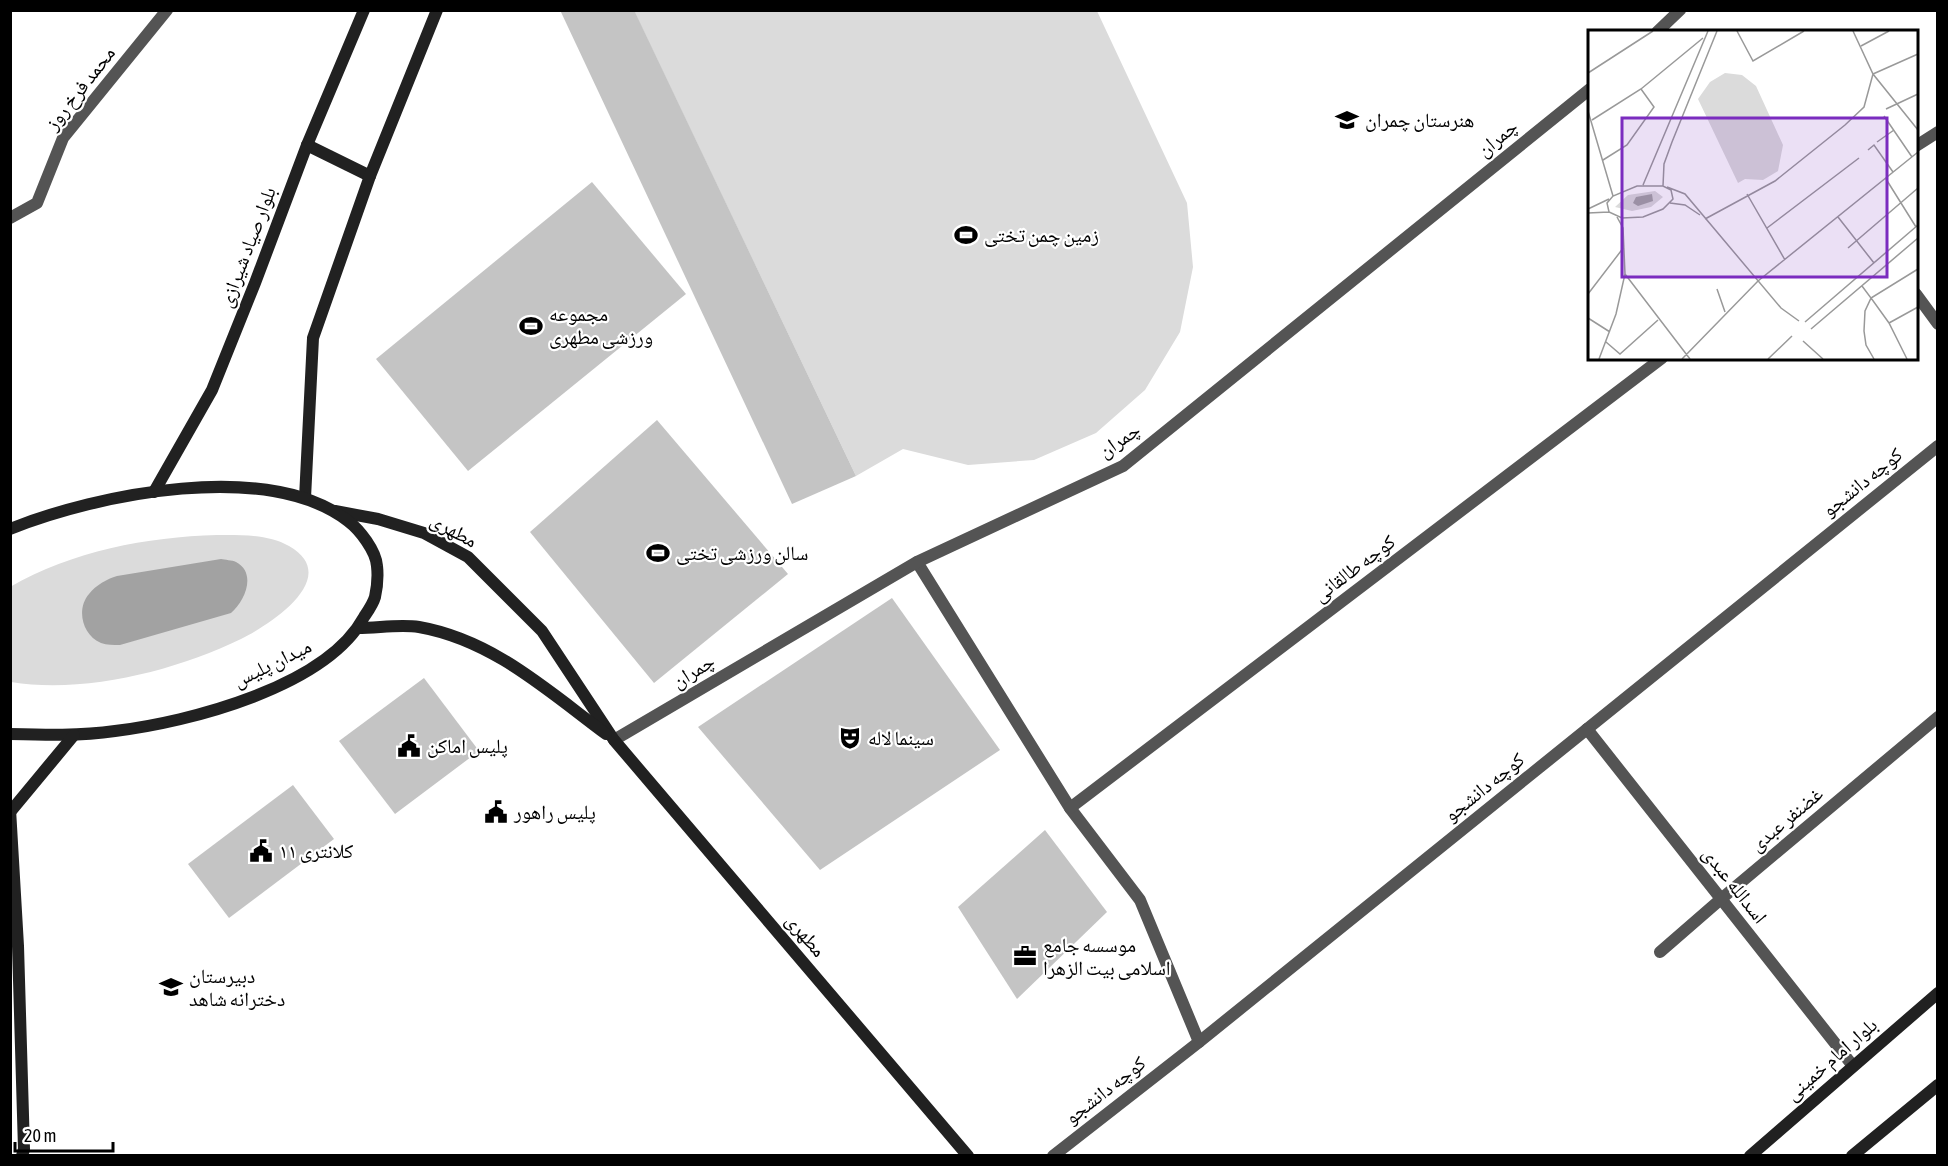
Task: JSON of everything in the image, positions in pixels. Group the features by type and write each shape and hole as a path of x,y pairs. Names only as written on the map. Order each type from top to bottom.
{"main road":[{"name":"بلوار صیاد شیرازی","path":"154,492 212,390 307,145 364,10"},
{"path":"305,498 313,338 370,176 437,10"},
{"path":"307,145 370,176"},
{"name":"میدان پلیس","path":"10,529 71,508 154,492 195,488 271,491 305,498 335,511 361,531 377,563 375,599 358,628 336,651 275,687 199,715 157,724 74,735 10,734"},
{"name":"مطهری","path":"335,511 378,519 424,533 468,557 542,631 614,740 968,1155"},
{"name":"مطهری","path":"358,628 417,627 466,639 509,663 614,740"},
{"path":"25,1153 14,951 11,810 74,735"},
{"name":"بلوار امام خمینی","path":"1750,1155 1938,993"},
{"path":"1852,1155 1938,1085"}],"street":[{"name":"محمد فرخ روز","path":"10,218 37,202 63,138 166,10"},
{"path":"1659,30 1680,10"},
{"name":"چمران","path":"614,740 917,562 1122,465 1588,90"},
{"path":"1918,145 1938,132"},
{"path":"1918,295 1938,324"},
{"name":"کوچه طالقانی","path":"1070,808 1659,360"},
{"name":"کوچه دانشجو","path":"1053,1155 1199,1042 1938,446"},
{"path":"917,562 1070,808 1140,900 1199,1042"},
{"name":"غضنفر عبدی","path":"1660,952 1938,717"},
{"name":"اسدالله عبدی","path":"1587,729 1853,1066"}],"shaded area":[{"name":"زمین چمن تختی","path":"634,11 1097,11 1187,203 1193,267 1180,332 1145,390 1096,433 1034,460 968,465 903,449 856,476"},
{"path":"244,535 272,539 289,546 304,558 308,572 305,585 284,611 241,639 215,651 158,670 129,677 68,685 11,682 10,587 59,564 110,548 164,539"},
{"path":"221,559 234,561 246,573 247,587 241,602 231,613 120,645 101,643 94,639 85,628 82,614 85,600 95,588 106,581 117,576"}],"building":[{"path":"560,10 634,10 856,476 792,504"},
{"name":"مجموعه ورزشی مطهری","path":"592,182 686,294 468,471 376,359"},
{"name":"سالن ورزشی تختی","path":"657,420 788,574 654,683 530,532"},
{"name":"سینما لاله","path":"892,598 1000,750 820,870 698,727"},
{"name":"پلیس اماکن","path":"424,678 479,751 395,814 339,741"},
{"name":"کلانتری ۱۱","path":"293,785 334,839 229,918 188,864"},
{"name":"موسسه جامع اسلامی بیت الزهرا","path":"1045,830 1107,912 1017,999 958,907"}],"place":[{"name":"هنرستان چمران","path":"1347,120"},
{"name":"زمین چمن تختی","path":"966,235"},
{"name":"مجموعه ورزشی مطهری","path":"531,326"},
{"name":"سالن ورزشی تختی","path":"658,553"},
{"name":"سینما لاله","path":"850,738"},
{"name":"پلیس اماکن","path":"409,746"},
{"name":"پلیس راهور","path":"496,812"},
{"name":"کلانتری ۱۱","path":"261,851"},
{"name":"موسسه جامع اسلامی بیت الزهرا","path":"1025,956"},
{"name":"دبیرستان دخترانه شاهد","path":"171,987"}]}
